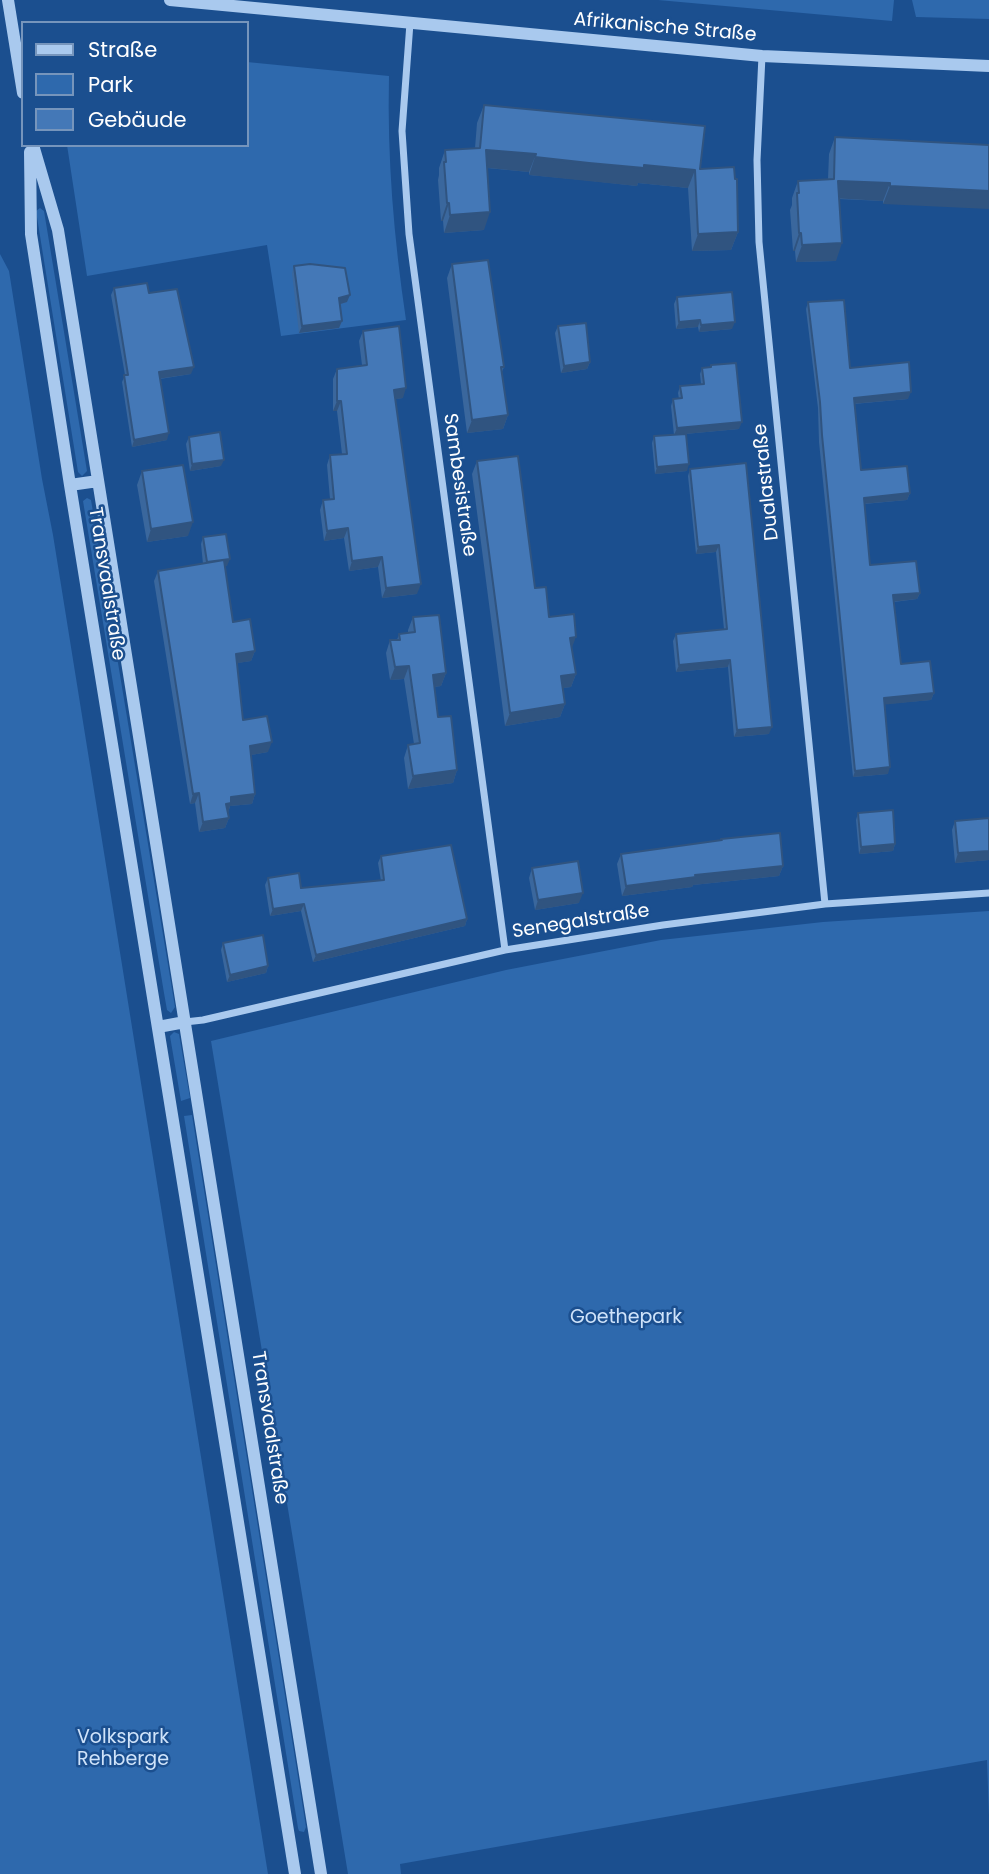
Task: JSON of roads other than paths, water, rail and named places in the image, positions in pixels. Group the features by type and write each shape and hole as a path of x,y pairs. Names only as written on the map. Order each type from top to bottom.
{"street":[{"path":"8,0 21,81"},
{"name":"Afrikanische Straße","path":"170,0 762,57 989,66"},
{"name":"Sambesistraße","path":"410,23 402,131 409,234 505,950"},
{"name":"Dualastraße","path":"762,57 757,160 759,242 825,904"},
{"name":"Transvaalstraße","path":"31,147 32,234 70,485 295,1874"},
{"name":"Transvaalstraße","path":"32,147 58,230 321,1874"},
{"path":"70,485 98,481"},
{"name":"Senegalstraße","path":"185,1022 505,950 663,925 825,904 989,893"},
{"path":"158,1027 185,1022"},
{"path":"290,1844 316,1840"}],"park label":[{"name":"Goethepark","path":"626,1318"},
{"name":"Volkspark Rehberge","path":"123,1749"}]}
